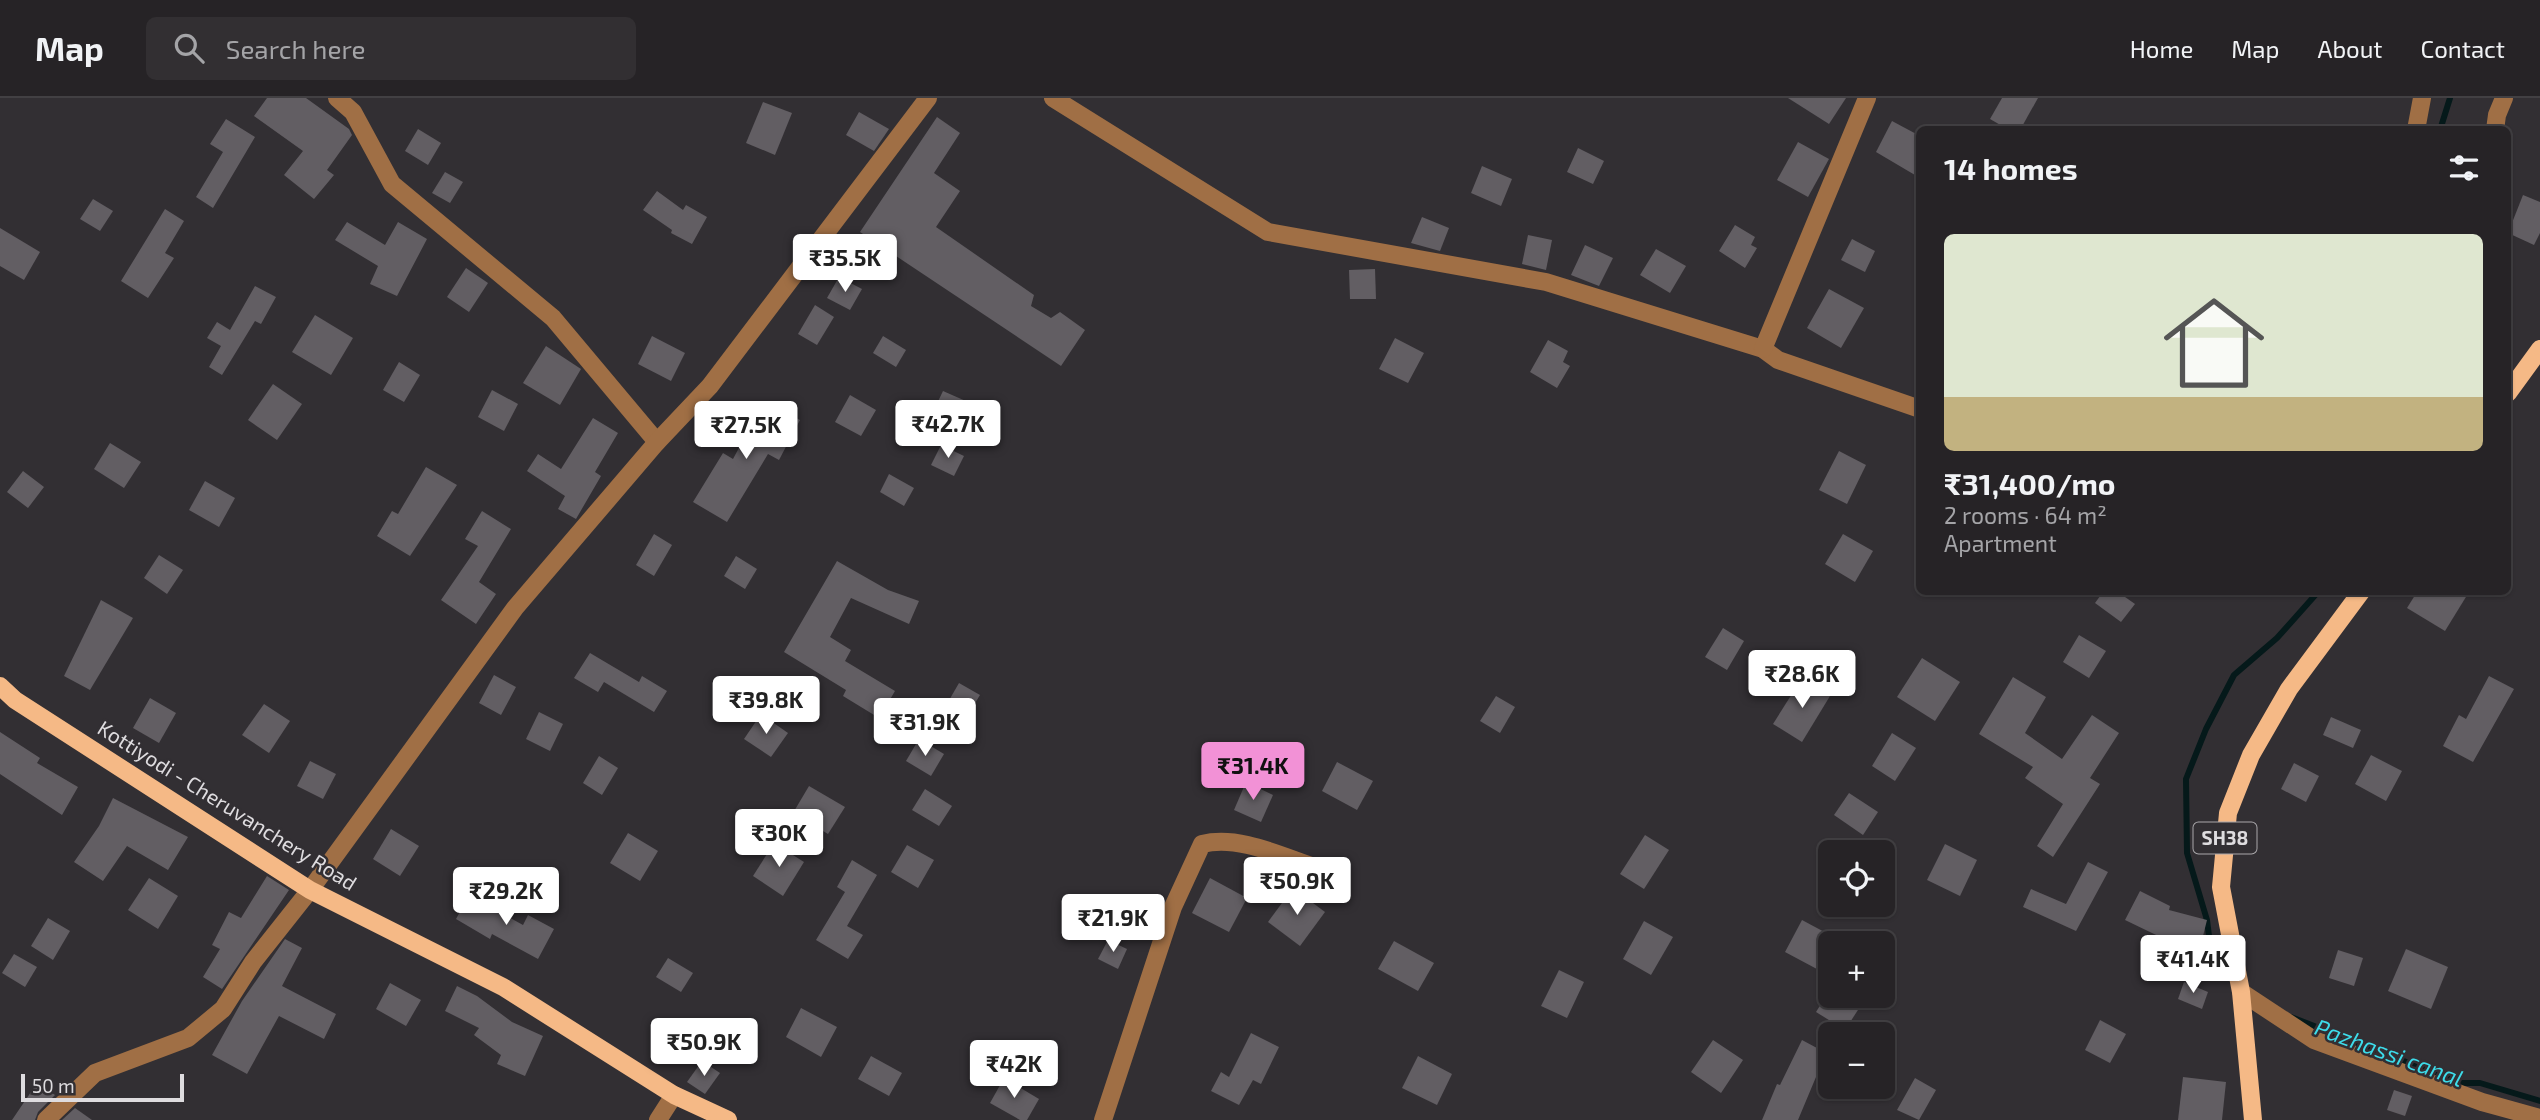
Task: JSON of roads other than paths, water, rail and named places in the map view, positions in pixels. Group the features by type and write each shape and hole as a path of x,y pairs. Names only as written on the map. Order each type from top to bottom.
{"main road":[{"path":"2511,389 2540,349"},
{"name":"SH38","path":"2253,1120 2241,992 2221,887 2228,813 2250,755 2289,689 2359,595"},
{"name":"Kottiyodi - Cheruvanchery Road","path":"0,686 15,700 310,890 503,987 674,1095 728,1120"}],"street":[{"path":"337,98 353,112 392,184 554,318 657,442"},
{"path":"46,1120 95,1073 188,1038 223,1009 253,962 310,890 515,608 657,442 710,386 928,98"},
{"path":"1053,98 1268,232 1546,282 1763,349 1779,360 1916,408"},
{"path":"1763,349 1867,98"},
{"path":"2417,126 2423,98"},
{"path":"2496,126 2504,98"},
{"path":"1103,1120 1173,906 1202,844 1217,840 1240,843 1327,871"},
{"path":"2241,992 2314,1040 2482,1102 2540,1118"},
{"path":"658,1120 674,1095"}],"waterway":[{"path":"2441,126 2450,98"},
{"name":"Pazhassi canal","path":"2225,974 2211,952 2207,920 2187,853 2186,779 2206,729 2234,675 2277,638 2315,595"},
{"name":"Pazhassi canal","path":"2291,1017 2460,1083 2480,1083 2540,1101"}]}
